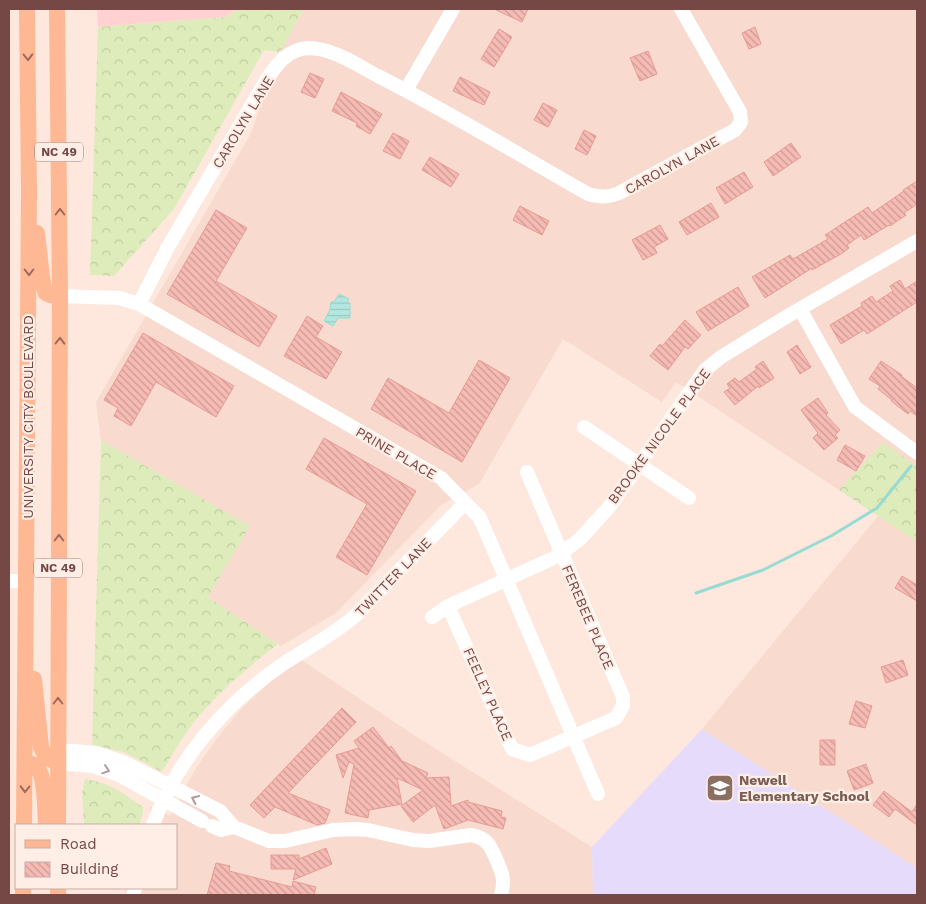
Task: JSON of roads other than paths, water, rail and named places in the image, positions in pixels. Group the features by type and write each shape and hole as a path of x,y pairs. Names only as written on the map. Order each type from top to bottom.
{"main road":[{"name":"UNIVERSITY CITY BOULEVARD","path":"24,824 29,192 27,9"},
{"name":"NC 49","path":"57,9 60,296 58,824"},
{"path":"29,192 41,259 43,288 46,293 60,296"},
{"path":"26,628 33,666 42,747 46,757 58,756"},
{"path":"25,762 36,766 40,773 44,792 46,824"}],"street":[{"path":"406,90 454,9"},
{"name":"CAROLYN LANE","path":"139,304 168,247 267,79 278,63 292,52 310,48 335,54 406,90 588,194 612,196 735,130 741,122 740,112 681,9"},
{"name":"BROOKE NICOLE PLACE","path":"432,617 448,606 562,553 580,539 610,506 705,370 721,357 917,242"},
{"name":"PRINE PLACE","path":"60,296 119,298 139,304 441,478 480,518 598,794"},
{"path":"800,309 855,407 917,454"},
{"path":"584,427 689,498"},
{"name":"FEREBEE PLACE","path":"527,472 623,697 623,706 616,718 574,736"},
{"name":"TWITTER LANE","path":"167,794 190,756 223,715 263,679 340,630 465,503"},
{"path":"9,581 27,586"},
{"path":"9,590 27,586"},
{"name":"FEELEY PLACE","path":"448,606 512,749 530,754 574,736"},
{"path":"58,756 104,769 167,794 220,811 234,827 269,841 285,841 333,830 354,829 368,830 413,840 429,841 478,836 485,840 492,848 504,874 504,885 501,895"},
{"path":"167,794 207,824 222,830 234,827"},
{"path":"153,824 167,794"}],"water":[{"path":"339,294 349,299 347,302 350,303 350,318 338,318 333,326 324,321 330,310 331,302 334,302"}],"waterway":[{"path":"696,593 763,570 831,536 877,508 911,466"}],"place":[{"name":"Newell Elementary School","path":"720,788"}]}
